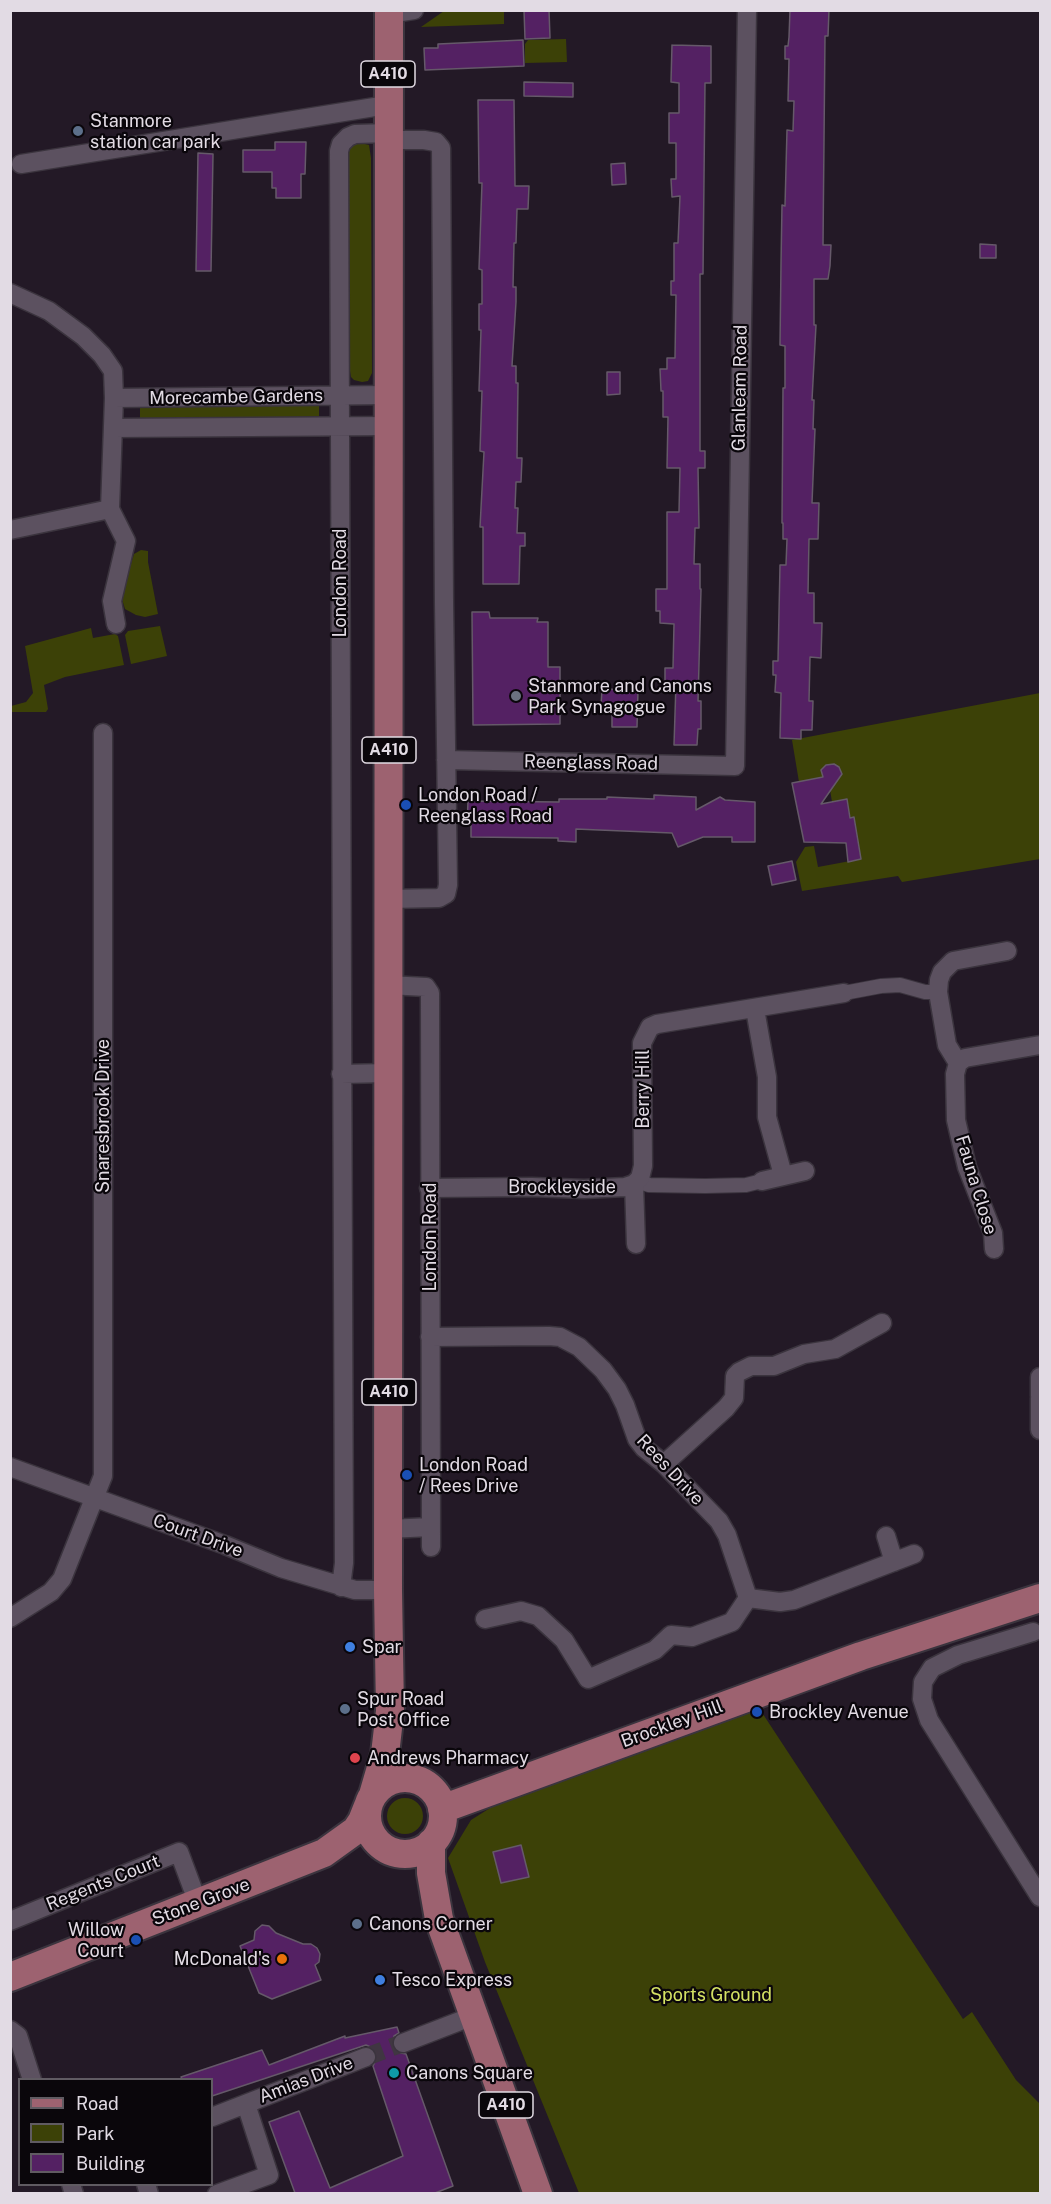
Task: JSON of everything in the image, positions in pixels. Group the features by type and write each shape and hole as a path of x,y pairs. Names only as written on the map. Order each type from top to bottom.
{"main road":[{"name":"A410","path":"370,1801 385,1754 390,1711 388,1590 388,126 397,12"},
{"name":"Brockley Hill","path":"442,1809 861,1656 1033,1601"},
{"name":"A410","path":"390,1711 395,1738 401,1752 422,1782"},
{"path":"398,1778 422,1782 432,1790 442,1809 440,1830 431,1844 420,1851 412,1853 392,1851 375,1840 369,1828 367,1819 370,1801 385,1783 398,1778"},
{"name":"Stone Grove","path":"324,1853 356,1830 370,1801"},
{"name":"A410","path":"431,1844 431,1873 440,1919 538,2193"},
{"name":"Stone Grove","path":"10,1977 324,1853 352,1849 392,1851"},
{"name":"A410","path":"392,1851 412,1869 440,1919"}],"street":[{"name":"Glanleam Road","path":"735,766 747,10"},
{"path":"21,164 388,126"},
{"name":"London Road","path":"340,1587 344,1563 339,151 340,144 348,136 388,126 424,140 436,142 441,148 448,885 446,894 439,898 388,899"},
{"path":"10,293 49,311 83,336 102,355 113,371 110,509 126,541 112,601 116,624"},
{"name":"Morecambe Gardens","path":"114,398 387,395"},
{"name":"Morecambe Gardens","path":"113,428 388,426"},
{"path":"10,530 110,509"},
{"name":"Snaresbrook Drive","path":"10,1618 51,1592 62,1579 103,1476 103,733"},
{"name":"Reenglass Road","path":"446,760 735,766"},
{"path":"1007,951 953,961 942,972 938,992 947,1045 958,1063 965,1058 1041,1045"},
{"name":"London Road","path":"388,985 426,987 430,993 431,1547"},
{"path":"844,993 900,985 925,992 938,992"},
{"name":"Berry Hill","path":"635,1182 643,1166 642,1043 646,1032 657,1024 844,993"},
{"path":"755,1009 767,1077 767,1118 783,1175"},
{"name":"Fauna Close","path":"958,1063 956,1120 967,1167 993,1233 994,1249"},
{"path":"342,1074 388,1073"},
{"path":"635,1182 649,1185 746,1185 806,1171"},
{"name":"Brockleyside","path":"429,1188 584,1189 625,1187 635,1182 636,1244"},
{"path":"664,1464 726,1408 734,1398 735,1376 740,1372 751,1366 774,1366 804,1354 835,1349 882,1323"},
{"name":"Rees Drive","path":"430,1337 549,1336 569,1341 603,1370 617,1389 626,1405 637,1439 644,1448 664,1464 719,1521 727,1535 748,1598"},
{"path":"1041,1377 1041,1430"},
{"name":"Court Drive","path":"10,1467 225,1545 281,1568 340,1587 355,1590 388,1590"},
{"path":"389,1529 430,1527"},
{"path":"886,1536 894,1562"},
{"path":"485,1619 521,1611 538,1616 564,1640 588,1678 656,1650 670,1635 692,1637 732,1622 748,1598 780,1602 794,1600 914,1554"},
{"path":"1033,1601 1037,1631 958,1655 932,1668 922,1682 922,1699 929,1720 1041,1897"},
{"name":"Regents Court","path":"10,1921 178,1852 198,1903"},
{"path":"403,2043 473,2016"},
{"path":"10,2030 18,2036 32,2078"},
{"name":"Amias Drive","path":"213,2117 366,2057"},
{"name":"Amias Drive","path":"217,2193 268,2175 246,2104"}],"green space":[{"path":"444,11 504,11 504,24 421,27"},
{"path":"566,39 567,62 525,63 525,44 528,40"},
{"path":"357,142 369,145 371,158 372,373 368,381 362,382 354,380 350,371 345,371 347,149"},
{"path":"319,404 319,418 140,419 140,405"},
{"path":"141,550 148,551 158,614 145,617 125,609 121,596 134,554"},
{"path":"160,626 167,656 131,664 125,635 128,631"},
{"path":"91,628 93,638 115,634 118,636 124,665 65,677 44,685 48,709 46,712 11,712 11,706 26,702 33,693 25,646"},
{"path":"1040,693 1040,859 902,882 898,876 802,891 796,862 805,847 814,846 818,867 861,859 857,838 854,838 847,799 832,802 829,783 841,775 839,767 834,764 826,765 822,770 823,777 799,782 792,740"},
{"name":"Sports Ground","path":"759,1708 963,2019 972,2012 1016,2080 1040,2104 1040,2193 579,2193 485,1962 448,1858 471,1820 498,1803"},
{"path":"405,1798 418,1803 423,1816 418,1829 405,1834 392,1829 387,1816 392,1803"}],"building":[{"path":"524,10 549,10 550,38 525,39"},
{"path":"790,10 829,10 828,36 825,36 823,245 831,245 828,279 814,279 814,325 816,325 812,400 814,400 813,429 815,429 812,503 819,503 818,539 809,539 808,593 814,593 814,623 822,623 821,658 810,657 809,701 813,701 812,730 801,730 801,739 780,738 781,693 775,692 776,675 773,675 773,661 778,661 780,565 786,565 787,539 783,539 782,523 785,346 780,345 782,205 785,206 787,130 793,131 794,101 788,101 789,59 785,59"},
{"path":"523,40 524,66 425,70 424,48 438,48 438,44"},
{"path":"672,45 711,46 711,83 705,83 703,274 700,274 700,451 705,451 705,468 698,468 699,528 695,528 694,564 700,564 701,589 698,701 701,701 701,729 698,729 697,745 674,745 676,683 665,682 665,668 673,668 674,624 660,623 660,611 656,611 656,589 667,589 667,512 679,512 680,468 667,468 668,417 663,417 660,369 667,369 667,358 675,358 676,295 671,295 671,281 674,281 674,243 678,243 680,196 672,197 671,179 676,179 676,143 669,143 669,113 679,113 679,83 671,82"},
{"path":"524,82 573,83 573,97 524,96"},
{"path":"478,100 514,100 515,186 529,186 528,209 517,209 516,243 514,243 513,287 516,287 516,302 512,366 516,366 516,383 518,383 517,458 522,458 521,482 516,482 515,508 518,508 517,533 525,533 525,546 520,546 519,584 483,584 483,527 480,527 484,452 480,451 482,391 479,391 482,183 479,183"},
{"path":"275,142 306,142 305,174 301,174 301,198 276,198 276,188 272,188 272,172 243,172 243,150 275,150"},
{"path":"198,153 213,154 211,271 196,271"},
{"path":"625,163 626,184 612,185 611,164"},
{"path":"980,244 996,245 996,258 980,258"},
{"path":"607,372 620,372 620,394 607,395"},
{"name":"Stanmore and Canons Park Synagogue","path":"472,612 489,612 490,618 538,618 537,622 548,622 548,667 560,667 560,724 473,725"},
{"path":"602,689 638,690 637,727 612,727 612,706 601,706"},
{"path":"834,764 839,767 842,774 821,804 847,799 850,818 854,817 861,859 848,862 846,843 804,842 792,783 823,777 821,770 826,765"},
{"path":"654,795 696,797 696,810 720,797 725,800 755,802 755,842 732,842 732,837 703,837 678,847 672,833 576,829 576,842 558,841 558,838 471,837 471,825 467,825 468,801 559,802 559,799 607,799 607,797 654,799"},
{"path":"792,861 796,880 772,885 768,866"},
{"path":"521,1845 529,1877 501,1883 493,1852"},
{"path":"262,1925 269,1926 276,1933 317,1948 320,1954 319,1962 315,1965 321,1980 272,1999 259,1993 240,1946 254,1940 255,1931"},
{"name":"Canons Square","path":"397,2027 399,2033 394,2036 392,2046 396,2052 406,2054 453,2186 435,2193 295,2193 269,2122 299,2111 330,2188 403,2156 373,2066 377,2058 373,2048 366,2045 213,2096 213,2078 181,2077 262,2050 269,2065 345,2036 345,2038"}],"tunnel":[{"path":"366,2057 403,2043"}],"place":[{"name":"Stanmore station car park","path":"78,131"},
{"name":"Stanmore and Canons Park Synagogue","path":"516,696"},
{"name":"London Road / Reenglass Road","path":"406,805"},
{"name":"London Road / Rees Drive","path":"407,1475"},
{"name":"Spar","path":"350,1647"},
{"name":"Spur Road Post Office","path":"345,1709"},
{"name":"Brockley Avenue","path":"757,1712"},
{"name":"Andrews Pharmacy","path":"355,1758"},
{"name":"Canons Corner","path":"357,1924"},
{"name":"Willow Court","path":"136,1940"},
{"name":"McDonald's","path":"282,1959"},
{"name":"Tesco Express","path":"380,1980"},
{"name":"Canons Square","path":"394,2073"}]}
